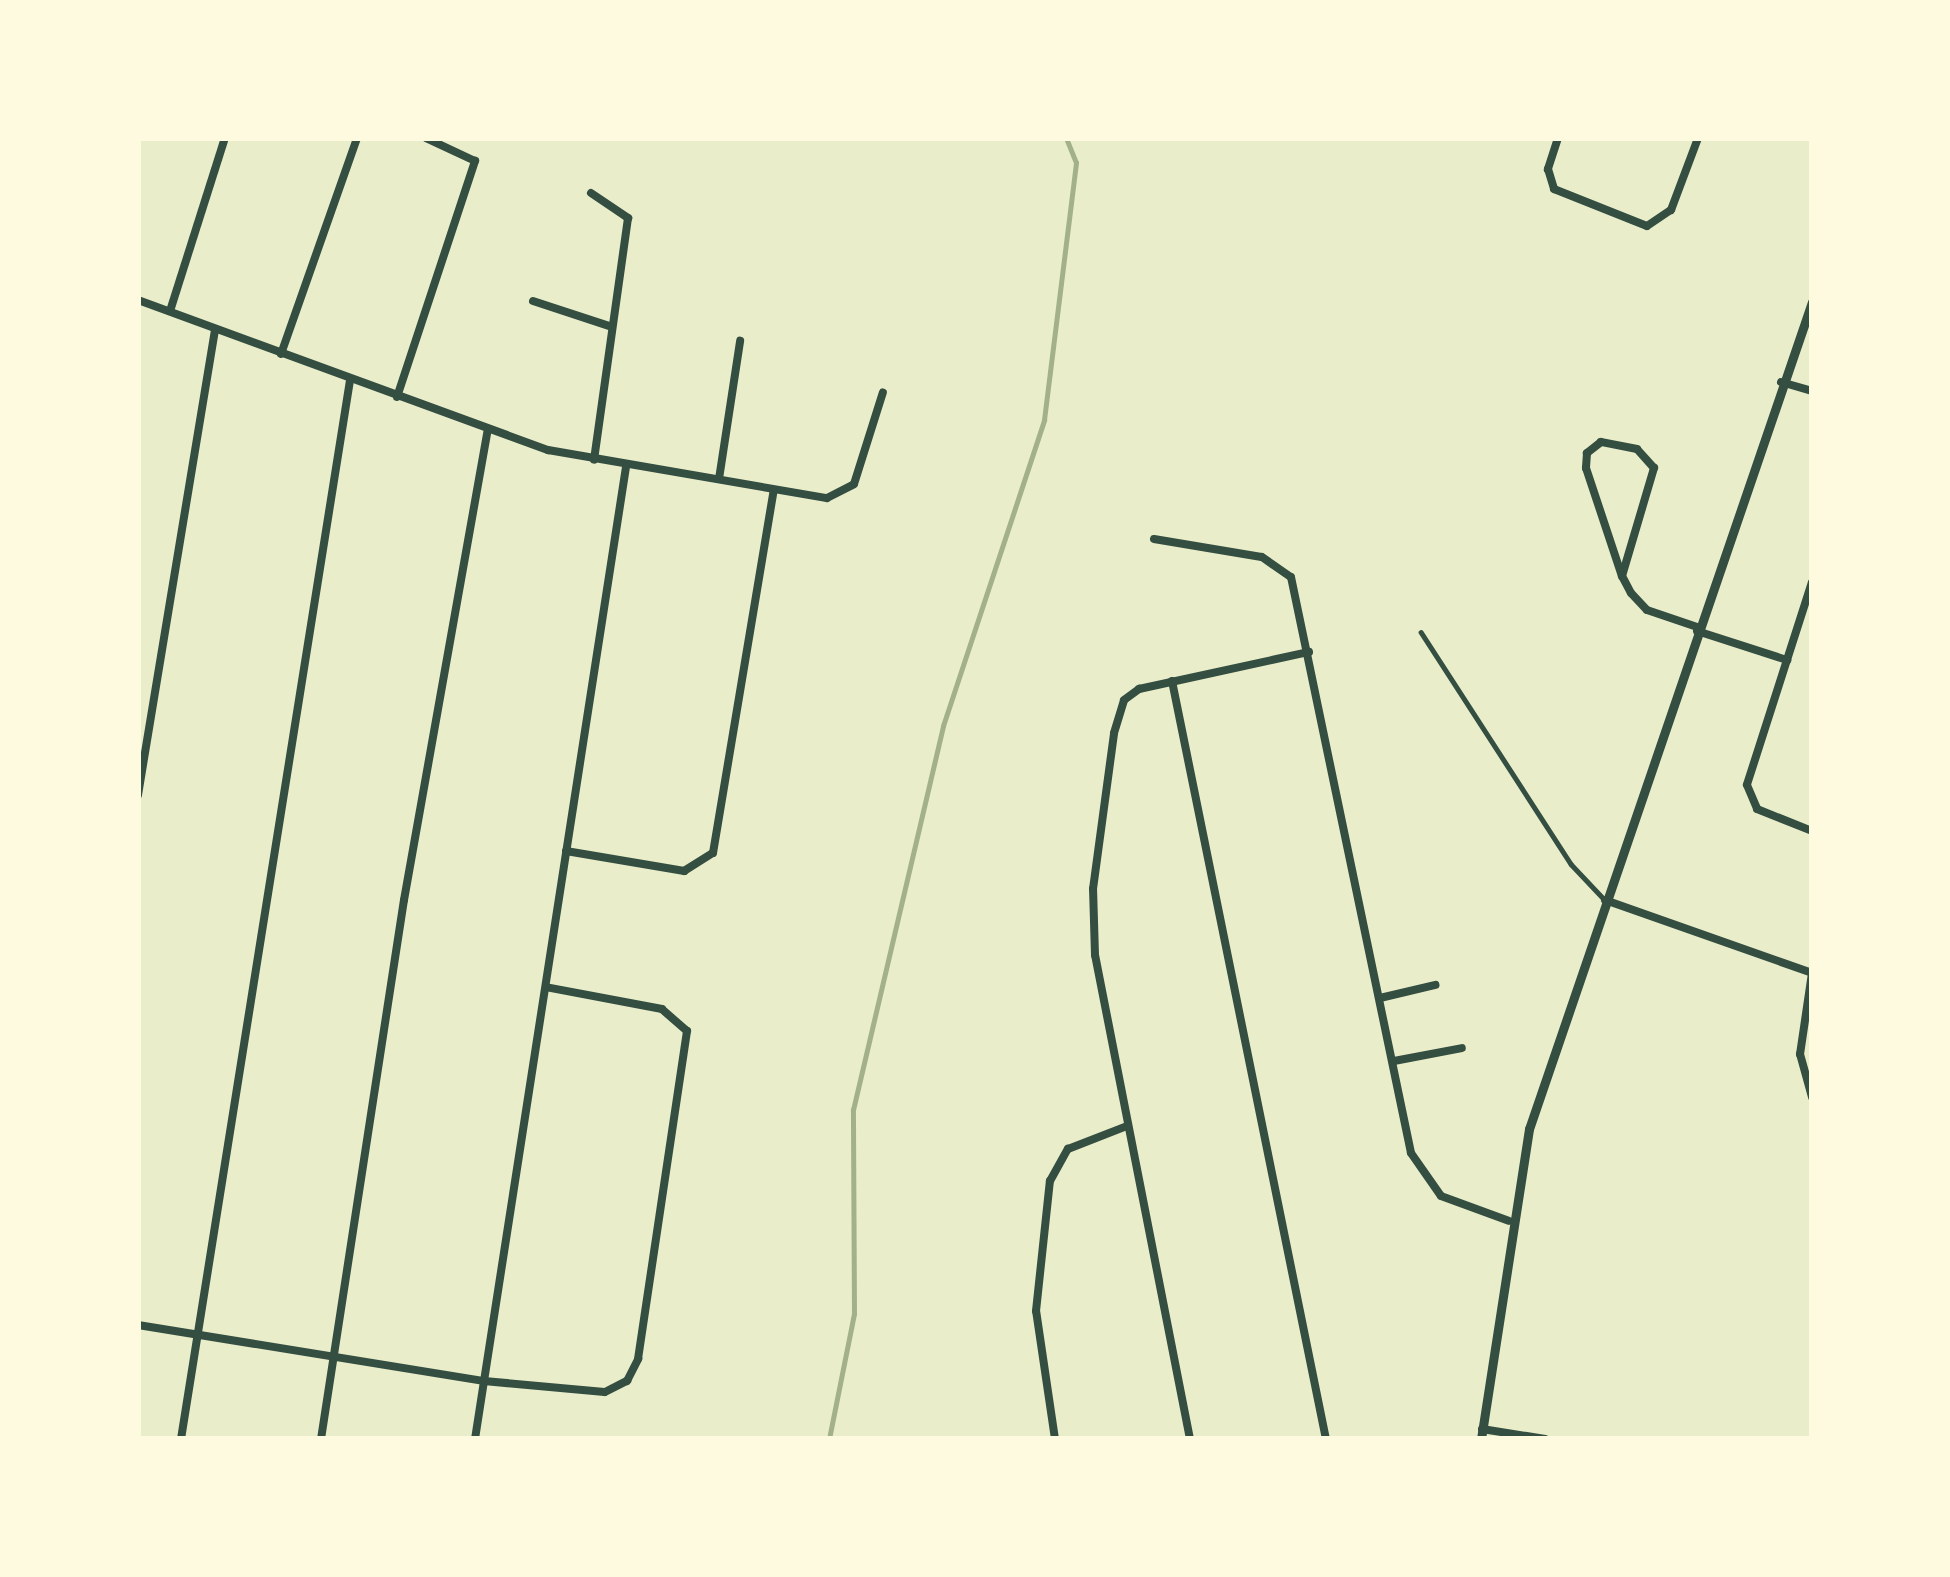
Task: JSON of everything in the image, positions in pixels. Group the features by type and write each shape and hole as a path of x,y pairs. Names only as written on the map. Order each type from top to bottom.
{"street":[{"path":"170,311 225,138"},
{"path":"281,354 358,138"},
{"path":"397,397 475,161 426,138"},
{"path":"1558,138 1548,169 1554,189 1647,226 1671,210 1699,138"},
{"path":"591,193 628,218 593,460"},
{"path":"138,300 488,429 593,460 774,490 846,493 883,392"},
{"path":"532,301 612,326"},
{"path":"1545,1439 1481,1434 1509,1221 1533,1116 1696,629 1812,302"},
{"path":"138,795 214,329"},
{"path":"719,478 740,341"},
{"path":"181,1439 350,380"},
{"path":"1781,382 1812,391"},
{"path":"322,1439 488,429"},
{"path":"1622,576 1654,468 1637,449 1601,442 1587,453 1586,468 1622,576 1647,610 1787,660"},
{"path":"475,1439 626,467"},
{"path":"566,851 684,871 713,853 774,490"},
{"path":"1154,539 1273,561 1297,590 1380,998 1422,1175 1453,1203 1509,1221"},
{"path":"1812,582 1748,794 1763,813 1812,831"},
{"path":"1190,1439 1095,955 1093,889 1120,707 1131,694 1172,681 1309,652"},
{"path":"1172,681 1326,1439"},
{"path":"1605,899 1812,973 1799,1054 1812,1097"},
{"path":"1380,998 1435,985"},
{"path":"138,1324 484,1381 605,1392 632,1374 688,1044 685,1025 669,1011 546,988"},
{"path":"1394,1061 1462,1048"},
{"path":"1055,1439 1036,1311 1050,1181 1068,1149 1127,1126"}],"lane":[{"path":"1421,632 1570,864 1605,899"}],"waterway":[{"path":"829,1439 854,1314 853,1110 943,726 1044,420 1076,163 1066,138"}]}
